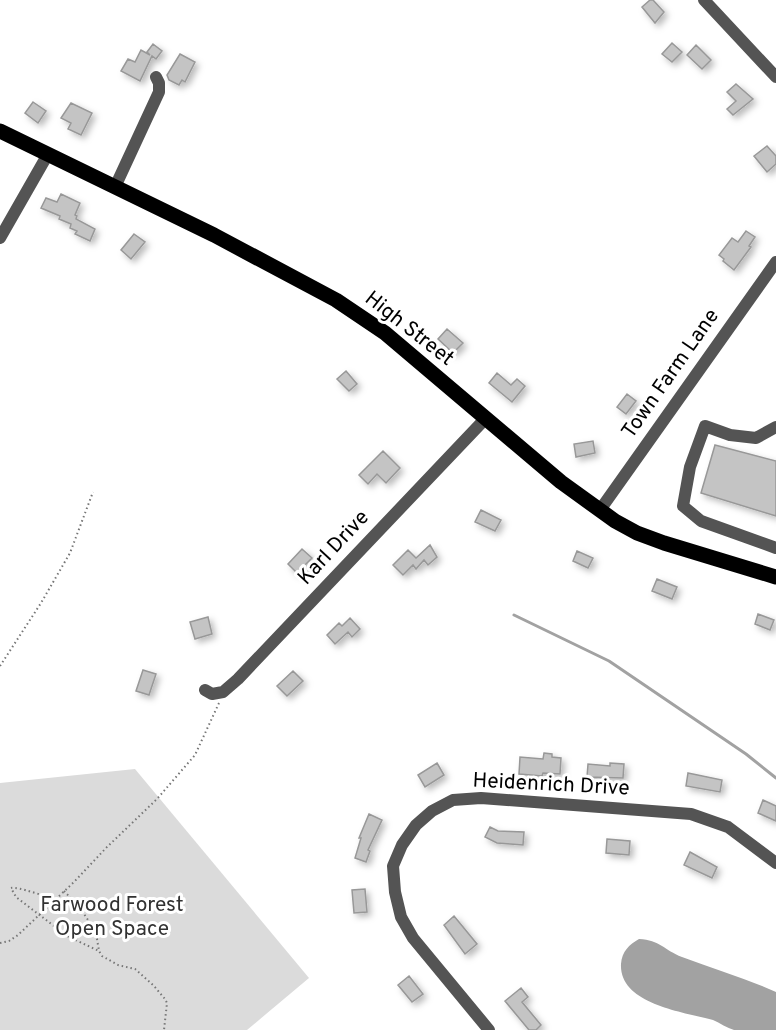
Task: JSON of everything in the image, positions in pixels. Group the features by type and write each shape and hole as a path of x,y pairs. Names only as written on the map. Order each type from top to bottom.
{"main road":[{"name":"High Street","path":"0,131 214,235 336,300 385,333 561,482 615,521 646,537 776,577"}],"street":[{"path":"704,0 776,77"},
{"path":"115,187 159,92 156,77"},
{"path":"0,238 48,154"},
{"name":"Town Farm Lane","path":"600,510 776,262"},
{"name":"Karl Drive","path":"224,690 238,679 486,418"},
{"path":"776,427 756,438 730,435 705,426 690,467 683,506 701,521 776,548"},
{"path":"206,690 212,694 224,690"},
{"name":"Heidenrich Drive","path":"489,1030 413,939 401,917 395,892 393,866 402,845 416,825 432,811 453,800 481,798 691,814 728,827 776,863"}],"path":[{"path":"0,666 41,603 69,553 93,492"},
{"path":"0,943 13,939 157,799 195,755 224,690"},
{"path":"56,898 30,893 16,887 11,888 16,897 67,936 99,951 106,960 135,969 154,986 167,1003 164,1030"},
{"path":"64,891 84,912 98,939 99,951"}],"green space":[{"name":"Farwood Forest Open Space","path":"135,769 309,978 247,1030 0,1030 0,783"}],"shaded area":[{"path":"639,939 652,941 682,957 776,992 776,1030 734,1030 713,1020 670,1009 641,997 623,978 621,964 627,949"}],"building":[{"path":"653,0 664,12 655,23 642,7"},
{"path":"672,43 682,52 672,62 662,54"},
{"path":"153,44 162,51 156,59 152,56 140,81 121,71 128,59 135,62 141,50 150,55 147,52"},
{"path":"696,45 711,60 702,69 687,55"},
{"path":"180,54 195,62 185,82 182,80 179,85 169,80 167,75"},
{"path":"736,84 753,99 733,115 727,109 736,101 727,92"},
{"path":"33,102 46,111 38,123 25,113"},
{"path":"71,103 92,113 81,135 68,129 71,123 61,118"},
{"path":"767,146 776,156 776,164 767,172 754,156"},
{"path":"61,194 80,203 75,215 76,219 95,229 90,241 75,234 77,231 70,228 71,224 59,219 60,216 41,208 46,198 57,202"},
{"path":"746,231 755,237 749,246 751,247 734,270 719,255 732,238 738,242"},
{"path":"134,234 145,242 131,259 121,250"},
{"path":"447,329 463,343 453,353 438,339"},
{"path":"346,371 357,384 349,391 337,379"},
{"path":"497,373 511,385 517,379 525,386 512,402 489,383"},
{"path":"627,394 636,401 626,414 617,407"},
{"path":"593,441 595,453 576,457 574,444"},
{"path":"715,445 776,461 776,516 701,493"},
{"path":"383,451 400,468 386,483 377,474 368,484 359,475"},
{"path":"481,510 501,520 495,531 475,522"},
{"path":"430,545 437,557 428,565 424,560 416,569 413,565 403,575 393,565 408,550 416,558"},
{"path":"302,549 312,558 297,573 288,564"},
{"path":"577,551 593,558 588,568 573,561"},
{"path":"657,579 677,587 672,599 652,591"},
{"path":"758,614 774,620 770,630 755,624"},
{"path":"208,617 212,634 195,639 190,622"},
{"path":"350,618 360,629 352,637 348,632 335,644 327,635 339,623 342,626"},
{"path":"143,670 156,674 149,695 136,691"},
{"path":"293,671 303,681 287,696 277,686"},
{"path":"544,753 561,758 560,774 543,773 542,776 519,774 520,757 543,759"},
{"path":"437,763 444,775 425,787 418,775"},
{"path":"610,763 624,764 623,778 587,777 588,764 610,766"},
{"path":"688,773 722,780 720,792 686,786"},
{"path":"763,800 776,806 776,821 758,813"},
{"path":"369,814 382,820 368,850 370,851 366,862 355,858 361,838 359,838"},
{"path":"490,827 498,831 524,832 523,845 497,843 485,837"},
{"path":"607,839 630,841 629,855 606,853"},
{"path":"690,852 717,867 712,878 684,865"},
{"path":"365,889 367,912 354,913 352,890"},
{"path":"454,916 477,944 465,954 444,925"},
{"path":"409,976 423,994 412,1002 398,985"},
{"path":"521,988 528,997 522,1002 541,1025 536,1030 529,1030 505,1001"}],"waterway":[{"path":"514,615 609,661 746,754 776,778"}]}
